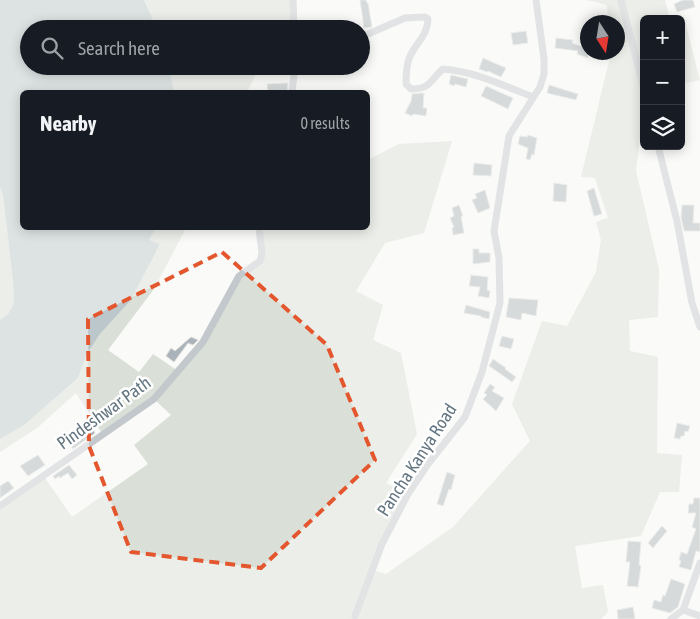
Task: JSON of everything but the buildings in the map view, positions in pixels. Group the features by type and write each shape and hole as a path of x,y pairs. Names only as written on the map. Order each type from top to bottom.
{"street":[{"path":"292,0 293,20"},
{"name":"Pancha Kanya Road","path":"354,616 382,544 404,502 428,464 465,416 482,372 500,302 499,258 494,231 504,158 509,136 540,87 544,74 544,59 536,0"},
{"path":"620,0 640,74"},
{"path":"370,34 405,18 425,17 428,19 425,36 409,58 406,84 411,89 422,89 430,85 436,75 443,69 484,79 533,98"},
{"path":"292,90 294,75"},
{"path":"659,150 676,221 692,304 700,327"},
{"name":"Pindeshwar Path","path":"0,506 154,399 202,342 239,276 260,260 262,253 259,230"},
{"path":"672,619 683,610 700,563"},
{"path":"683,610 700,616"}],"highlighted area":[{"path":"222,252 327,345 375,460 261,568 131,552 89,446 88,319"}],"shaded area":[{"path":"0,0 144,0 153,20 20,20 20,75 171,75 174,90 20,90 20,230 155,230 149,240 160,244 131,300 100,334 87,354 78,378 23,426 0,439 0,320 8,314 14,303 3,195 0,187"},
{"path":"144,0 293,0 294,20 153,20"},
{"path":"587,0 665,0 669,15 640,15 640,136 636,171 659,269 658,317 629,320 630,351 658,357 657,453 682,455 679,492 660,492 641,536 575,546 582,588 603,585 608,612 601,619 0,619 0,506 43,475 72,517 148,464 134,445 171,415 154,399 103,435 76,393 37,428 0,452 0,439 23,426 78,378 87,354 100,334 131,300 160,244 149,240 155,230 185,230 154,289 108,350 139,372 153,354 178,371 203,342 239,276 260,260 259,230 370,230 370,159 399,144 452,141 424,233 385,243 356,291 383,305 373,340 401,353 417,434 386,483 408,494 372,570 386,574 453,527 530,441 512,404 542,321 567,326 596,272 601,240 596,222 608,218 595,178 581,177 609,60 625,60 625,15 608,15 607,5"},
{"path":"685,22 700,80 685,83"},
{"path":"171,75 256,75 248,90 174,90"},
{"path":"0,187 3,195 14,303 8,314 0,320"}]}
